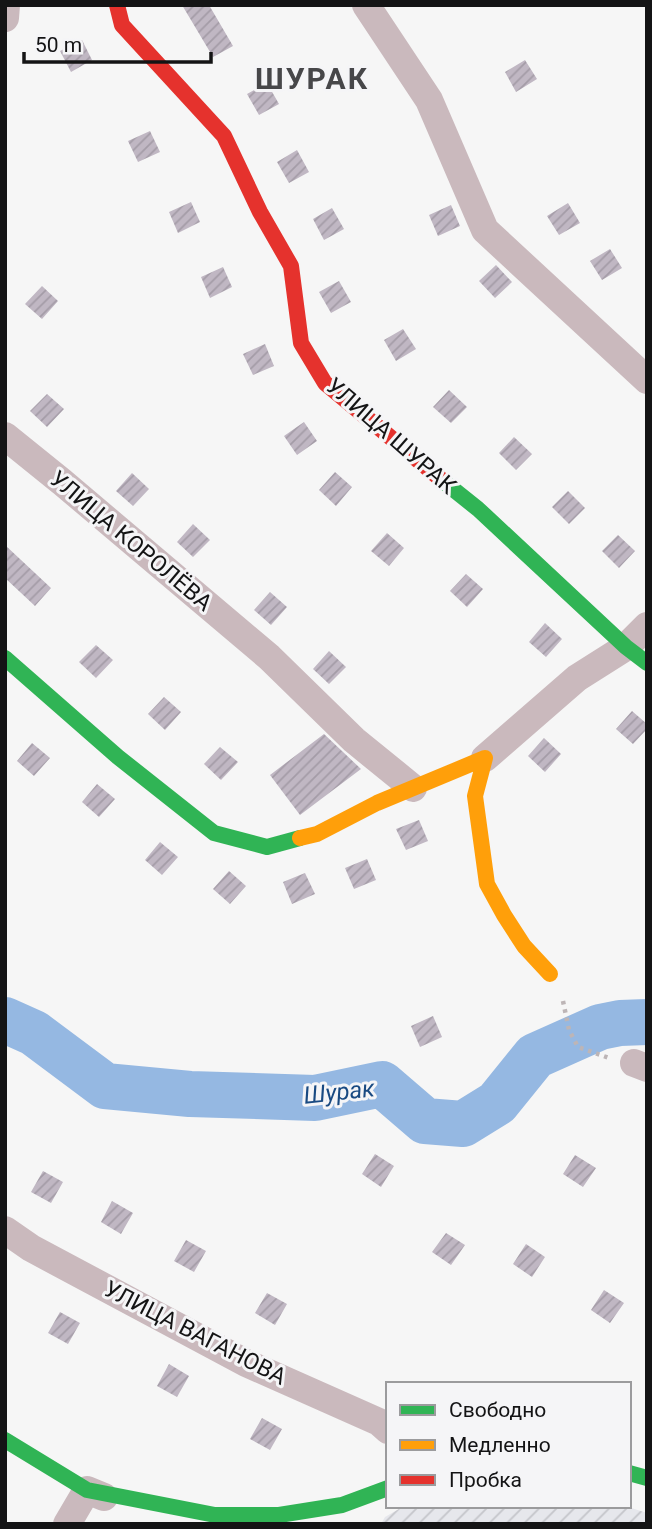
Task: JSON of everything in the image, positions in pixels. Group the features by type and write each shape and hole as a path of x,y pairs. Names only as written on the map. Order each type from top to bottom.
{"street":[{"path":"5,18 6,5"},
{"name":"УЛИЦА ШУРАК","path":"117,5 122,25 224,136 260,212 291,266 301,343 325,383 478,509 637,655"},
{"path":"366,5 429,100 485,230 647,380"},
{"name":"УЛИЦА КОРОЛЁВА","path":"5,436 269,657 354,740 412,788"},
{"path":"5,658 118,757 214,833 267,847 317,834 377,803 485,758 577,678 637,655 647,626"},
{"path":"485,758 475,796 488,884 524,946 550,974"},
{"name":"УЛИЦА ВАГАНОВА","path":"5,1230 31,1248 246,1363 379,1422 386,1428"},
{"path":"5,1440 87,1490 164,1524"},
{"path":"87,1490 215,1515 279,1515 342,1505 386,1489"},
{"path":"67,1524 87,1490"}],"path":[{"path":"569,1030 578,1047 640,1066"}],"shaded area":[{"path":"401,1508 631,1508 647,1513 647,1524 381,1524 385,1517"}],"building":[{"path":"182,5 209,5 233,46 213,57"},
{"path":"82,40 92,60 71,72 60,51"},
{"path":"525,60 537,79 516,92 505,72"},
{"path":"267,83 279,104 259,115 247,94"},
{"path":"150,131 160,152 138,162 128,141"},
{"path":"297,150 309,172 289,183 277,162"},
{"path":"191,202 200,222 178,233 169,212"},
{"path":"568,203 580,223 559,235 547,216"},
{"path":"451,205 460,226 438,236 429,215"},
{"path":"332,208 344,229 324,240 313,219"},
{"path":"610,249 622,268 602,280 590,261"},
{"path":"496,265 512,282 495,298 479,281"},
{"path":"223,267 232,287 210,298 201,277"},
{"path":"339,281 351,302 331,313 319,292"},
{"path":"42,286 58,301 42,319 25,304"},
{"path":"403,329 416,349 396,361 384,340"},
{"path":"265,344 274,366 253,375 243,354"},
{"path":"449,390 467,407 451,423 433,407"},
{"path":"47,394 64,409 47,427 30,411"},
{"path":"304,422 317,441 297,455 284,436"},
{"path":"514,437 532,454 516,470 499,453"},
{"path":"335,472 352,487 336,506 319,490"},
{"path":"132,473 149,489 133,506 116,491"},
{"path":"568,491 585,508 569,524 552,507"},
{"path":"193,524 210,540 193,557 177,542"},
{"path":"387,533 404,548 389,566 371,551"},
{"path":"618,535 635,551 619,568 602,551"},
{"path":"5,545 51,588 35,606 5,578"},
{"path":"466,574 483,589 467,607 450,591"},
{"path":"270,592 287,607 271,625 254,610"},
{"path":"545,623 562,639 546,657 529,642"},
{"path":"96,645 113,660 96,678 79,662"},
{"path":"329,651 346,667 329,684 313,669"},
{"path":"164,697 181,712 165,730 148,714"},
{"path":"632,711 647,724 647,729 633,744 616,729"},
{"path":"324,734 361,769 300,815 270,775"},
{"path":"544,738 561,754 545,772 528,756"},
{"path":"32,743 50,758 34,776 17,761"},
{"path":"220,747 238,762 221,780 204,764"},
{"path":"97,784 115,799 99,817 82,802"},
{"path":"419,820 428,841 406,850 396,829"},
{"path":"160,842 178,857 162,875 145,860"},
{"path":"367,859 376,880 354,889 345,868"},
{"path":"229,871 246,886 230,904 213,889"},
{"path":"305,873 315,894 292,904 283,882"},
{"path":"433,1016 442,1037 420,1047 411,1026"},
{"path":"375,1154 394,1166 381,1187 362,1174"},
{"path":"575,1155 596,1168 583,1187 563,1174"},
{"path":"43,1171 63,1182 51,1203 31,1192"},
{"path":"112,1201 133,1213 121,1234 101,1222"},
{"path":"446,1233 465,1245 451,1265 432,1252"},
{"path":"186,1240 206,1251 194,1272 174,1261"},
{"path":"526,1244 545,1257 532,1277 513,1264"},
{"path":"604,1290 624,1303 610,1323 591,1310"},
{"path":"267,1293 287,1304 275,1325 255,1313"},
{"path":"60,1312 80,1323 68,1344 48,1333"},
{"path":"169,1364 189,1376 177,1397 157,1386"},
{"path":"262,1418 282,1429 270,1450 250,1439"}],"waterway":[{"name":"Шурак","path":"5,1020 34,1033 105,1086 190,1094 315,1098 382,1084 425,1121 463,1124 497,1103 535,1056 600,1027 647,1022"}],"traffic: fast":[{"path":"443,481 478,509 626,647 647,663"},
{"path":"5,658 118,757 214,833 267,847 300,838"},
{"path":"5,1440 87,1490 215,1515 279,1515 342,1505 386,1489"},
{"path":"631,1474 647,1478"}],"traffic: slow":[{"path":"300,838 317,834 377,803 485,758 475,796 487,884 524,946 550,974"}],"traffic: jam":[{"path":"117,5 122,25 224,136 260,212 291,266 301,343 325,383 443,481"}],"district":[{"name":"ШУРАК","path":"312,78"}]}
